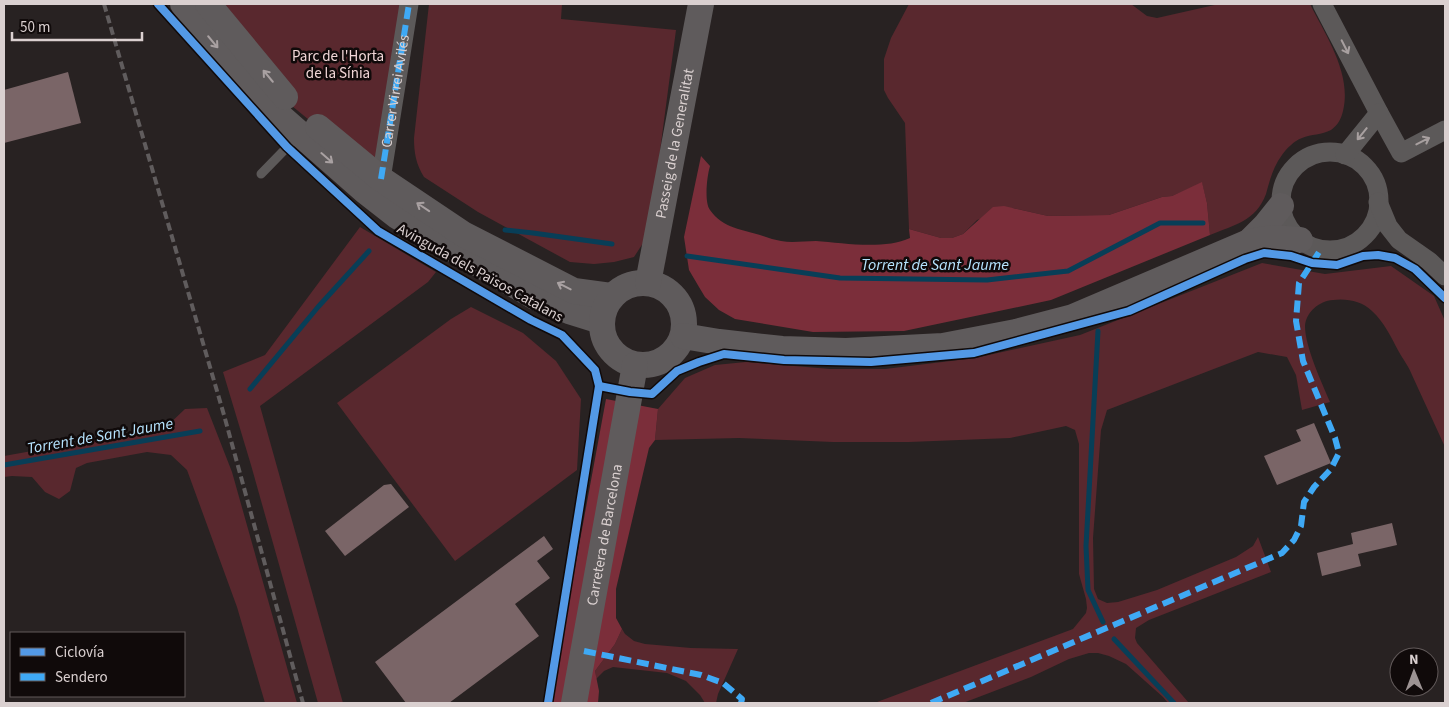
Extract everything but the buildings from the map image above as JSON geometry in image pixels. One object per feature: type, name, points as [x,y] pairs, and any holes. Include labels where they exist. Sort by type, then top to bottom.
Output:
[{"type":"street","name":"Avinguda dels Països Catalans","points":[[183,4],[212,43],[282,118],[397,216],[535,297],[568,311],[601,321]]},
{"type":"street","name":"Avinguda dels Països Catalans","points":[[208,4],[292,106],[381,179],[463,234],[574,291],[612,296]]},
{"type":"street","name":"Carrer Virrei Avilés","points":[[381,179],[409,4]]},
{"type":"street","name":"Passeig de la Generalitat","points":[[648,283],[701,4]]},
{"type":"street","points":[[1322,4],[1401,153],[1445,130]]},
{"type":"street","points":[[1345,155],[1379,113]]},
{"type":"street","points":[[1378,202],[1373,222],[1368,231],[1360,239],[1348,246],[1335,250],[1310,246],[1300,240],[1290,230],[1284,219],[1281,206],[1282,190],[1288,175],[1299,163],[1313,155],[1329,152],[1345,155],[1356,160],[1366,168],[1373,178],[1378,202],[1388,226],[1399,240],[1429,261],[1445,276]]},
{"type":"street","points":[[1249,242],[1281,206]]},
{"type":"street","points":[[683,336],[719,342],[791,349],[846,351],[943,346],[1016,332],[1073,317],[1249,242],[1271,238],[1300,240]]},
{"type":"street","points":[[1360,239],[1399,240]]},
{"type":"street","points":[[635,283],[648,283],[662,287],[674,296],[682,308],[685,322],[683,336],[678,347],[670,356],[653,364],[635,365],[623,361],[606,344],[602,333],[601,321],[604,308],[612,296],[622,288],[635,283]]},
{"type":"street","name":"Carretera de Barcelona","points":[[574,703],[635,365]]},
{"type":"lane","points":[[261,174],[300,134]]},
{"type":"green space","name":"Parc de l'Horta de la Sínia","points":[[208,4],[409,4],[381,179],[292,106]]},
{"type":"green space","points":[[429,4],[562,4],[561,19],[676,30],[649,234],[634,257],[594,264],[570,262],[478,212],[424,177],[416,158],[414,138]]},
{"type":"green space","points":[[909,4],[1131,4],[1147,16],[1157,18],[1219,4],[1310,4],[1330,42],[1341,69],[1345,97],[1343,111],[1339,122],[1331,130],[1302,138],[1286,150],[1274,169],[1262,203],[1250,216],[1236,225],[1210,235],[1207,203],[1202,183],[1172,196],[1162,197],[1109,215],[1048,216],[1013,208],[977,220],[963,234],[952,238],[941,238],[909,229],[905,123],[884,90],[884,59],[891,38]]},
{"type":"green space","points":[[360,227],[436,272],[428,282],[260,406],[343,703],[318,703],[223,372],[265,355]]},
{"type":"green space","points":[[1262,263],[1325,274],[1391,266],[1434,296],[1445,321],[1445,447],[1409,369],[1384,325],[1368,308],[1348,300],[1338,299],[1318,305],[1308,316],[1305,326],[1311,354],[1330,402],[1302,410],[1296,375],[1287,357],[1258,352],[1107,410],[1101,430],[1093,538],[1094,589],[1098,599],[1107,603],[1118,602],[1157,590],[1236,557],[1253,546],[1258,537],[1271,572],[1149,620],[1136,628],[1135,638],[1137,643],[1189,703],[1168,703],[1126,664],[1109,656],[1089,653],[1069,659],[1031,677],[963,703],[877,703],[1073,629],[1086,613],[1086,599],[1079,574],[1079,444],[1075,430],[1066,426],[1010,438],[909,442],[833,442],[739,438],[655,440],[658,409],[685,378],[715,365],[746,362],[830,369],[885,369],[975,358],[1080,335]]},
{"type":"green space","points":[[471,307],[523,333],[556,361],[581,399],[577,470],[455,561],[337,403],[451,319]]},
{"type":"green space","points":[[207,408],[232,472],[297,703],[265,703],[237,607],[187,470],[171,455],[147,452],[87,463],[76,468],[70,491],[59,499],[45,492],[32,477],[4,477],[4,456],[166,427],[185,409]]},
{"type":"green space","points":[[622,629],[634,641],[645,644],[691,648],[738,649],[718,694],[716,703],[705,703],[686,681],[667,673],[613,667],[604,671],[596,679],[595,671],[615,644]]},
{"type":"shaded area","points":[[701,156],[710,166],[707,182],[707,201],[710,210],[715,216],[727,225],[781,241],[816,241],[863,245],[888,244],[910,238],[909,229],[941,238],[952,238],[963,234],[993,207],[1004,206],[1048,216],[1109,215],[1162,197],[1172,196],[1202,182],[1207,203],[1210,235],[1051,300],[904,331],[813,332],[735,319],[719,310],[705,297],[689,270],[684,237]]},
{"type":"shaded area","points":[[606,399],[658,409],[655,440],[649,448],[616,589],[616,618],[622,629],[615,644],[595,671],[599,691],[598,703],[550,703]]},
{"type":"waterway","name":"Torrent de Sant Jaume","points":[[687,256],[840,278],[987,280],[1068,271],[1160,223],[1203,223]]},
{"type":"waterway","name":"Torrent de Sant Jaume","points":[[505,230],[612,244]]},
{"type":"waterway","name":"Torrent de Sant Jaume","points":[[250,389],[318,307],[369,251]]},
{"type":"waterway","points":[[1098,331],[1086,546],[1088,590],[1103,622]]},
{"type":"waterway","name":"Torrent de Sant Jaume","points":[[4,465],[200,431]]},
{"type":"waterway","points":[[1114,639],[1174,703]]},
{"type":"railway","points":[[104,4],[224,415],[303,703]]},
{"type":"marked path","points":[[381,179],[409,4]]},
{"type":"marked path","points":[[931,703],[1282,553],[1294,540],[1301,526],[1304,502],[1314,487],[1331,469],[1339,453],[1335,438],[1303,361],[1296,321],[1299,283],[1321,249]]},
{"type":"marked path","points":[[584,651],[701,675],[723,683],[742,699],[741,703]]},
{"type":"cycle path","points":[[158,4],[287,147],[378,231],[531,320],[562,335],[595,370],[599,386],[548,703]]},
{"type":"cycle path","points":[[599,386],[652,394],[677,371],[724,354],[784,360],[871,362],[974,353],[1129,311],[1245,259],[1264,253],[1291,256],[1312,263],[1337,265],[1363,256],[1378,255],[1395,258],[1415,269],[1445,298]]}]
